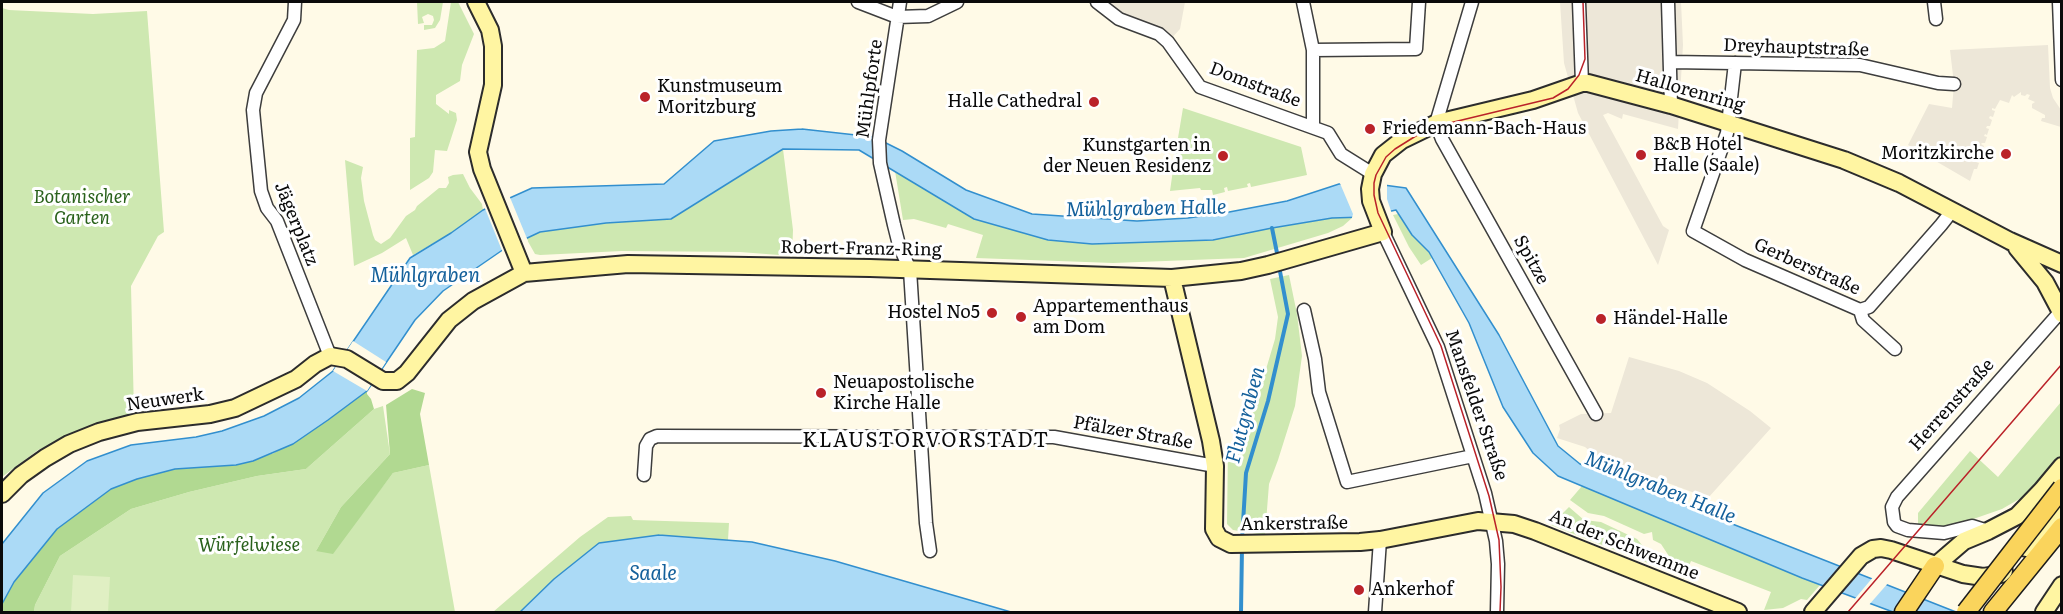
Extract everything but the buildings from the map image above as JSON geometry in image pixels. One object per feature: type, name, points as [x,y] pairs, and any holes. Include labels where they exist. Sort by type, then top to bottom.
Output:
[{"type":"main road","points":[[1966,612],[2061,488]]},
{"type":"main road","points":[[1993,612],[2061,527]]},
{"type":"main road","points":[[1904,612],[1935,566]]},
{"type":"street","name":"Jägerplatz","points":[[295,2],[294,20],[256,93],[253,110],[261,191],[267,208],[277,220],[334,356]]},
{"type":"street","points":[[476,2],[490,30],[493,46],[493,85],[478,152],[482,169],[521,265]]},
{"type":"street","points":[[858,2],[897,17],[928,16],[957,2]]},
{"type":"street","name":"Mühlpforte","points":[[900,2],[879,140],[880,163],[899,245],[910,270],[926,523],[930,551]]},
{"type":"street","name":"Domstraße","points":[[1097,2],[1119,19],[1159,34],[1168,42],[1200,87],[1328,133],[1341,154],[1372,178]]},
{"type":"street","points":[[1303,2],[1313,50],[1313,127]]},
{"type":"street","points":[[1313,50],[1416,49],[1419,2]]},
{"type":"street","points":[[1437,123],[1472,2]]},
{"type":"street","points":[[1380,226],[1371,201],[1372,178],[1383,155],[1394,145],[1437,123],[1533,100],[1582,83],[1579,2]]},
{"type":"street","points":[[1668,2],[1671,105]]},
{"type":"street","points":[[1934,2],[1936,19]]},
{"type":"street","points":[[2060,2],[2061,80]]},
{"type":"street","name":"Dreyhauptstraße","points":[[1671,62],[1860,65],[1938,83],[1954,84]]},
{"type":"street","points":[[1728,122],[1735,63]]},
{"type":"street","name":"Hallorenring","points":[[1582,83],[1671,105],[1844,160],[1899,183],[2010,241],[2061,264]]},
{"type":"street","name":"Gerberstraße","points":[[1728,122],[1725,138],[1693,231],[1745,260],[1860,310],[1863,320],[1895,349]]},
{"type":"street","name":"Spitze","points":[[1437,123],[1442,139],[1596,414]]},
{"type":"street","points":[[1860,310],[1869,307],[1952,210]]},
{"type":"street","name":"Robert-Franz-Ring","points":[[334,356],[347,359],[377,378],[390,382],[402,378],[449,320],[521,265],[628,264],[1172,278],[1241,271],[1268,265],[1380,226]]},
{"type":"street","name":"Mansfelder Straße","points":[[1380,226],[1438,347],[1493,521],[1498,564],[1497,612]]},
{"type":"street","name":"Hallorenring","points":[[2010,241],[2035,267],[2061,312]]},
{"type":"street","name":"Ankerstraße","points":[[1172,278],[1211,441],[1215,466],[1214,529],[1219,538],[1231,544],[1309,544],[1380,540],[1478,521],[1493,521]]},
{"type":"street","points":[[1304,310],[1315,359],[1318,392],[1347,482],[1473,456]]},
{"type":"street","name":"Herrenstraße","points":[[1988,531],[1972,526],[1934,534],[1904,530],[1897,526],[1892,507],[1897,496],[2061,312]]},
{"type":"street","name":"Neuwerk","points":[[2,494],[21,475],[69,444],[99,432],[136,422],[210,414],[235,408],[296,378],[315,364],[334,356]]},
{"type":"street","name":"Pfälzer Straße","points":[[644,475],[646,446],[650,439],[657,436],[1054,437],[1215,466]]},
{"type":"street","points":[[1935,566],[1964,541],[2017,516],[2061,466]]},
{"type":"street","points":[[1815,610],[1860,556],[1881,548],[1963,574],[1983,577],[2001,574],[2016,560],[2061,506]]},
{"type":"street","name":"An der Schwemme","points":[[1493,521],[1514,524],[1535,531],[1738,612]]},
{"type":"street","points":[[1375,612],[1380,540]]},
{"type":"street","points":[[2044,612],[2061,585]]},
{"type":"green space","points":[[417,2],[443,2],[440,20],[435,28],[424,30],[424,25],[432,25],[434,20],[433,16],[428,14],[422,17],[424,23],[418,24]]},
{"type":"green space","points":[[451,2],[458,2],[474,34],[462,65],[460,81],[436,95],[436,104],[449,114],[449,110],[456,113],[457,120],[447,151],[435,150],[433,172],[429,178],[410,190],[410,138],[415,137],[417,50],[434,48],[445,41]]},
{"type":"green space","name":"Botanischer Garten","points":[[2,8],[93,14],[147,11],[164,232],[158,236],[131,286],[134,413],[38,450],[2,477]]},
{"type":"green space","points":[[1183,108],[1301,147],[1307,175],[1251,187],[1250,183],[1247,184],[1248,187],[1228,191],[1227,187],[1224,188],[1225,192],[1213,195],[1212,190],[1201,190],[1200,188],[1170,191],[1176,149],[1183,149],[1185,139],[1178,138]]},
{"type":"green space","points":[[783,149],[793,230],[792,256],[740,252],[622,251],[540,255],[535,254],[526,238],[540,232],[606,223],[671,219]]},
{"type":"green space","points":[[345,160],[363,167],[361,178],[364,201],[373,235],[375,240],[381,244],[390,238],[406,216],[417,206],[439,188],[446,188],[449,183],[448,177],[453,175],[463,174],[482,204],[483,210],[451,233],[413,255],[406,238],[382,253],[354,266]]},
{"type":"green space","points":[[895,171],[974,219],[1048,240],[1094,244],[1213,240],[1332,218],[1352,218],[1343,226],[1328,233],[1244,258],[1113,263],[976,258],[983,235],[948,224],[946,228],[914,219],[903,220]]},
{"type":"green space","points":[[1398,214],[1432,258],[1421,265],[1393,215]]},
{"type":"green space","points":[[1289,275],[1302,356],[1295,406],[1269,484],[1265,535],[1233,530],[1227,524],[1228,446],[1245,440],[1275,339],[1278,317],[1270,279]]},
{"type":"green space","points":[[412,389],[425,393],[420,414],[429,465],[393,473],[333,554],[316,551],[341,507],[390,454],[386,405]]},
{"type":"green space","points":[[367,391],[374,409],[306,469],[257,476],[131,509],[60,556],[35,605],[34,612],[2,612],[2,604],[14,582],[57,529],[111,489],[175,469],[236,465],[274,453],[328,420]]},
{"type":"green space","points":[[2061,402],[2061,456],[2021,498],[2002,509],[1959,524],[1938,528],[1918,527],[1918,513],[1970,451],[1998,477]]},
{"type":"green space","name":"Würfelwiese","points":[[383,406],[390,454],[341,507],[316,551],[357,520],[393,473],[429,465],[455,612],[34,612],[35,605],[60,556],[131,509],[257,476],[306,469],[374,409]]},
{"type":"green space","points":[[1582,486],[1820,585],[1807,600],[1801,599],[1783,608],[1764,610],[1771,592],[1691,561],[1684,579],[1661,544],[1653,540],[1652,532],[1644,534],[1604,516],[1588,513],[1570,500]]},
{"type":"green space","points":[[1569,507],[1584,520],[1601,522],[1637,539],[1661,568],[1551,525]]},
{"type":"green space","points":[[631,516],[633,520],[729,523],[728,540],[659,535],[554,579],[520,612],[493,612],[580,537],[608,517]]},
{"type":"green space","points":[[73,575],[110,577],[108,612],[71,612]]},
{"type":"shaded area","points":[[1097,2],[1185,2],[1180,29],[1168,42]]},
{"type":"shaded area","points":[[1560,2],[1681,2],[1683,45],[1678,129],[1623,114],[1622,119],[1608,113],[1603,115],[1663,226],[1669,230],[1658,265],[1578,113],[1564,63]]},
{"type":"shaded area","points":[[2048,45],[2050,88],[2061,110],[2061,127],[2041,121],[2045,115],[2032,108],[2035,102],[2028,99],[2030,95],[2021,95],[2021,92],[2014,97],[2012,95],[2009,103],[2000,100],[1995,109],[1992,108],[1995,111],[1993,117],[1989,118],[1992,120],[1990,126],[1986,128],[1989,129],[1987,135],[1984,136],[1987,137],[1985,143],[1981,144],[1984,146],[1982,152],[1979,151],[1980,161],[1976,162],[1979,163],[1970,181],[1908,145],[1929,104],[1952,108],[1954,84],[1950,50]]},
{"type":"shaded area","points":[[1629,357],[1679,371],[1707,383],[1750,411],[1771,428],[1708,498],[1606,460],[1603,462],[1585,447],[1557,438],[1559,425],[1581,414],[1611,413]]},
{"type":"water","name":"Mühlgraben","points":[[802,129],[874,137],[902,151],[966,190],[1032,214],[1137,221],[1188,218],[1287,201],[1339,184],[1376,184],[1406,188],[1499,335],[1558,446],[1580,464],[1956,612],[1893,612],[1802,578],[1558,476],[1533,453],[1503,407],[1469,323],[1429,252],[1412,235],[1396,210],[1365,217],[1332,218],[1213,240],[1092,244],[1048,240],[974,219],[859,150],[783,149],[671,219],[606,223],[540,232],[504,249],[443,291],[415,320],[367,391],[328,420],[293,444],[253,461],[236,465],[175,469],[111,489],[57,529],[14,582],[2,604],[2,544],[43,493],[87,461],[131,445],[196,437],[222,431],[264,416],[299,398],[333,371],[410,258],[483,210],[532,188],[664,184],[714,141],[771,131]]},
{"type":"water","name":"Saale","points":[[659,535],[752,542],[835,561],[1011,612],[520,612],[554,579],[599,543]]},
{"type":"pier","points":[[1339,181],[1376,181],[1387,184],[1387,199],[1392,214],[1351,221],[1353,214]]},
{"type":"pier","points":[[509,195],[528,241],[503,253],[484,206]]},
{"type":"pier","points":[[353,341],[386,362],[367,391],[333,371]]},
{"type":"pier","points":[[1874,576],[1889,582],[1868,606],[1853,601]]},
{"type":"waterway","name":"Flutgraben","points":[[1272,228],[1278,258]]},
{"type":"waterway","name":"Flutgraben","points":[[1242,540],[1246,473],[1268,401],[1288,314],[1279,266]]},
{"type":"waterway","name":"Flutgraben","points":[[1241,612],[1242,547]]},
{"type":"tram line","points":[[1500,612],[1499,540],[1489,496],[1441,346],[1378,213],[1374,183],[1386,157],[1419,134],[1437,126],[1553,98],[1568,89],[1579,75],[1585,59],[1583,2]]},
{"type":"tram line","points":[[1848,612],[2062,364]]},
{"type":"place","name":"Kunstmuseum Moritzburg","points":[[645,97]]},
{"type":"place","name":"Halle Cathedral","points":[[1094,102]]},
{"type":"place","name":"Friedemann-Bach-Haus","points":[[1370,129]]},
{"type":"place","name":"Moritzkirche","points":[[2006,154]]},
{"type":"place","name":"B&B Hotel Halle (Saale)","points":[[1641,155]]},
{"type":"place","name":"Kunstgarten in der Neuen Residenz","points":[[1223,156]]},
{"type":"place","name":"Hostel No5","points":[[992,313]]},
{"type":"place","name":"Appartementhaus am Dom","points":[[1021,317]]},
{"type":"place","name":"Händel-Halle","points":[[1601,319]]},
{"type":"place","name":"Neuapostolische Kirche Halle","points":[[821,393]]},
{"type":"place","name":"Ankerhof","points":[[1359,590]]},
{"type":"district","name":"KLAUSTORVORSTADT","points":[[926,441]]},
{"type":"water label","name":"Mühlgraben Halle","points":[[1146,209]]},
{"type":"water label","name":"Mühlgraben Halle","points":[[1660,488]]}]
